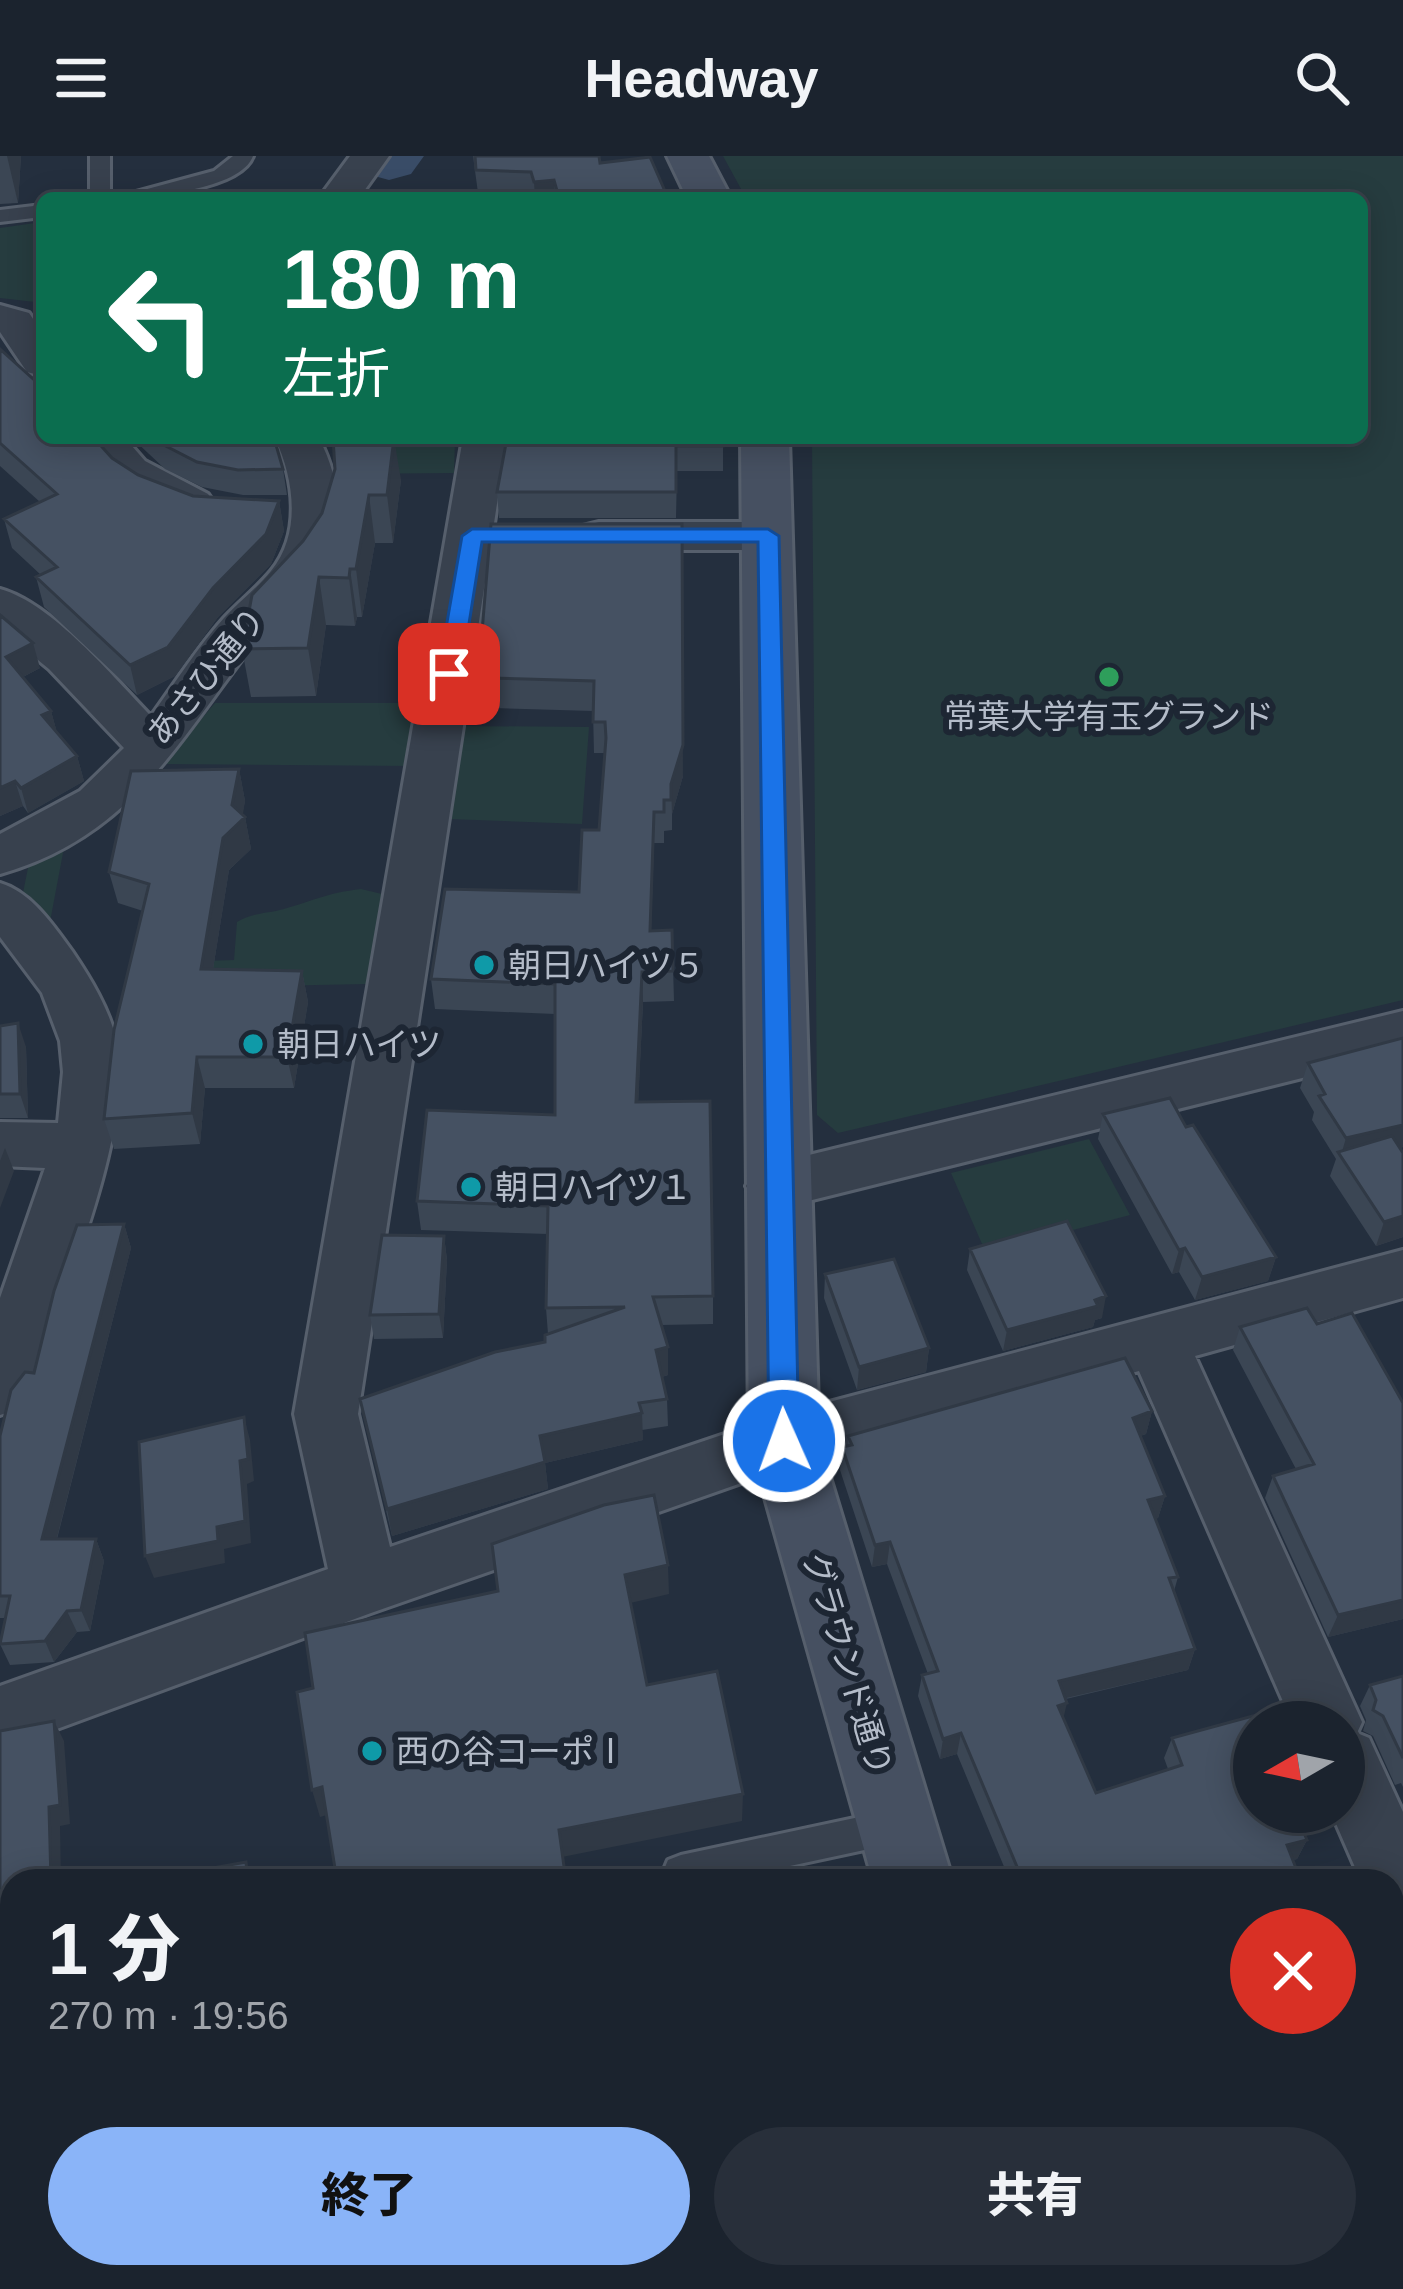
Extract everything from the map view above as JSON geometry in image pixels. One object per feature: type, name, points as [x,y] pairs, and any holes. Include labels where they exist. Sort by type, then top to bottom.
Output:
[{"type":"street","points":[[343,192],[370,156]]},
{"type":"street","points":[[688,156],[707,192]]},
{"type":"street","points":[[0,318],[14,322],[36,354]]},
{"type":"street","points":[[107,444],[129,471],[174,496],[269,512]]},
{"type":"street","name":"あさひ通り","points":[[0,856],[98,803],[134,770],[242,628],[295,570],[269,512],[313,469],[300,444]]},
{"type":"street","points":[[364,1585],[326,1414],[518,536],[487,444]]},
{"type":"street","name":"グラウンド通り","points":[[765,444],[784,1441],[905,1854]]},
{"type":"street","points":[[518,536],[768,536]]},
{"type":"street","points":[[0,605],[66,658],[150,746]]},
{"type":"street","points":[[0,902],[54,962],[82,1014],[94,1075],[82,1146],[0,1389]]},
{"type":"street","points":[[776,1186],[1398,1043]]},
{"type":"street","points":[[0,1144],[82,1146]]},
{"type":"street","points":[[0,1718],[364,1585],[784,1441],[1158,1344],[1403,1274]]},
{"type":"street","points":[[1158,1344],[1318,1701]]},
{"type":"street","points":[[1365,1808],[1392,1869]]},
{"type":"lane","points":[[100,156],[100,192]]},
{"type":"lane","points":[[149,192],[220,175],[242,162],[243,156]]},
{"type":"lane","points":[[0,216],[36,212]]},
{"type":"lane","points":[[718,1869],[905,1854]]},
{"type":"green space","name":"常葉大学有玉グランド","points":[[723,156],[1403,156],[1403,1000],[838,1133],[817,1115],[812,444],[1368,444],[1368,192],[743,192]]},
{"type":"green space","points":[[36,223],[36,305],[0,298],[0,228]]},
{"type":"green space","points":[[379,444],[455,444],[454,473],[340,474]]},
{"type":"green space","points":[[215,703],[422,703],[411,766],[163,764]]},
{"type":"green space","points":[[462,726],[589,727],[582,824],[448,819]]},
{"type":"green space","points":[[66,837],[49,927],[22,898],[30,858]]},
{"type":"green space","points":[[361,889],[382,894],[367,984],[162,988],[146,963],[234,960],[237,922]]},
{"type":"green space","points":[[1089,1139],[1130,1215],[986,1253],[951,1173]]},
{"type":"building","points":[[475,156],[599,156],[600,163],[650,157],[665,192],[557,192],[554,180],[534,182],[531,172],[476,170]]},
{"type":"building","points":[[0,349],[36,382],[36,444],[99,444],[138,475],[193,496],[279,501],[266,534],[213,588],[168,647],[130,665],[36,577],[57,567],[4,519],[57,494],[0,443]]},
{"type":"building","points":[[162,444],[276,444],[283,469],[238,470],[197,462]]},
{"type":"building","points":[[333,444],[393,444],[387,495],[369,495],[356,569],[350,569],[349,578],[319,577],[308,648],[242,649],[252,595],[303,541],[322,513],[335,469]]},
{"type":"building","points":[[506,444],[723,444],[676,446],[676,492],[497,492]]},
{"type":"building","points":[[491,524],[682,524],[683,745],[671,800],[664,800],[664,812],[654,812],[650,931],[672,930],[673,971],[642,972],[636,1102],[710,1101],[713,1296],[653,1297],[668,1347],[656,1350],[667,1399],[639,1403],[642,1413],[540,1436],[545,1462],[387,1509],[360,1399],[495,1352],[545,1342],[545,1335],[625,1307],[546,1308],[548,1206],[417,1201],[427,1110],[555,1115],[555,984],[431,979],[445,889],[579,892],[582,830],[599,830],[606,738],[605,722],[593,722],[594,681],[490,678],[490,668],[479,668]]},
{"type":"building","points":[[0,615],[33,643],[6,657],[51,711],[42,715],[77,756],[21,788],[15,781],[0,788]]},
{"type":"building","points":[[239,769],[232,805],[245,817],[223,838],[201,969],[302,971],[287,1057],[197,1057],[192,1113],[104,1119],[114,1030],[149,884],[109,872],[131,771]]},
{"type":"building","points":[[18,1023],[20,1094],[0,1094],[0,1026]]},
{"type":"building","points":[[1403,1038],[1403,1125],[1346,1138],[1319,1096],[1325,1094],[1308,1063]]},
{"type":"building","points":[[1170,1098],[1186,1127],[1193,1125],[1276,1257],[1202,1277],[1185,1248],[1179,1250],[1103,1114]]},
{"type":"building","points":[[1392,1136],[1403,1153],[1403,1216],[1384,1222],[1338,1152]]},
{"type":"building","points":[[1067,1221],[1106,1296],[1095,1300],[1098,1306],[1007,1330],[970,1249]]},
{"type":"building","points":[[124,1224],[42,1539],[96,1539],[81,1610],[67,1611],[45,1641],[0,1644],[10,1596],[0,1596],[0,1436],[11,1390],[25,1372],[34,1373],[54,1291],[77,1225]]},
{"type":"building","points":[[382,1235],[444,1236],[439,1314],[370,1315]]},
{"type":"building","points":[[894,1259],[929,1348],[859,1367],[825,1274]]},
{"type":"building","points":[[1307,1308],[1317,1324],[1352,1313],[1403,1403],[1403,1600],[1338,1615],[1273,1476],[1314,1464],[1240,1327]]},
{"type":"building","points":[[1125,1358],[1152,1411],[1133,1418],[1165,1496],[1148,1500],[1178,1577],[1169,1578],[1195,1649],[1059,1681],[1067,1703],[1058,1706],[1096,1793],[1182,1765],[1172,1738],[1233,1721],[1233,1833],[1304,1833],[1307,1840],[1287,1845],[1296,1869],[1018,1869],[961,1733],[943,1739],[922,1675],[938,1671],[890,1542],[875,1545],[842,1447],[852,1445],[848,1436]]},
{"type":"building","points":[[244,1417],[248,1459],[240,1461],[245,1521],[217,1527],[218,1541],[145,1556],[139,1442]]},
{"type":"building","points":[[654,1495],[668,1565],[625,1575],[647,1685],[717,1671],[743,1794],[559,1830],[564,1869],[335,1869],[322,1787],[312,1790],[297,1692],[313,1688],[305,1633],[498,1591],[492,1544],[604,1505]]},
{"type":"building","points":[[1403,1676],[1403,1758],[1383,1716],[1373,1710],[1376,1700],[1370,1685]]},
{"type":"building","points":[[54,1721],[60,1805],[49,1807],[51,1869],[0,1869],[0,1731]]},
{"type":"building","points":[[246,1862],[247,1869],[207,1869]]},
{"type":"waterway","points":[[389,161],[393,156]]},
{"type":"place","name":"常葉大学有玉グランド","points":[[1109,677]]},
{"type":"place","name":"朝日ハイツ５","points":[[484,965]]},
{"type":"place","name":"朝日ハイツ","points":[[253,1044]]},
{"type":"place","name":"朝日ハイツ１","points":[[471,1187]]},
{"type":"place","name":"西の谷コーポⅠ","points":[[372,1751]]},
{"type":"route","points":[[449,674],[472,536],[768,536],[784,1441]]}]
